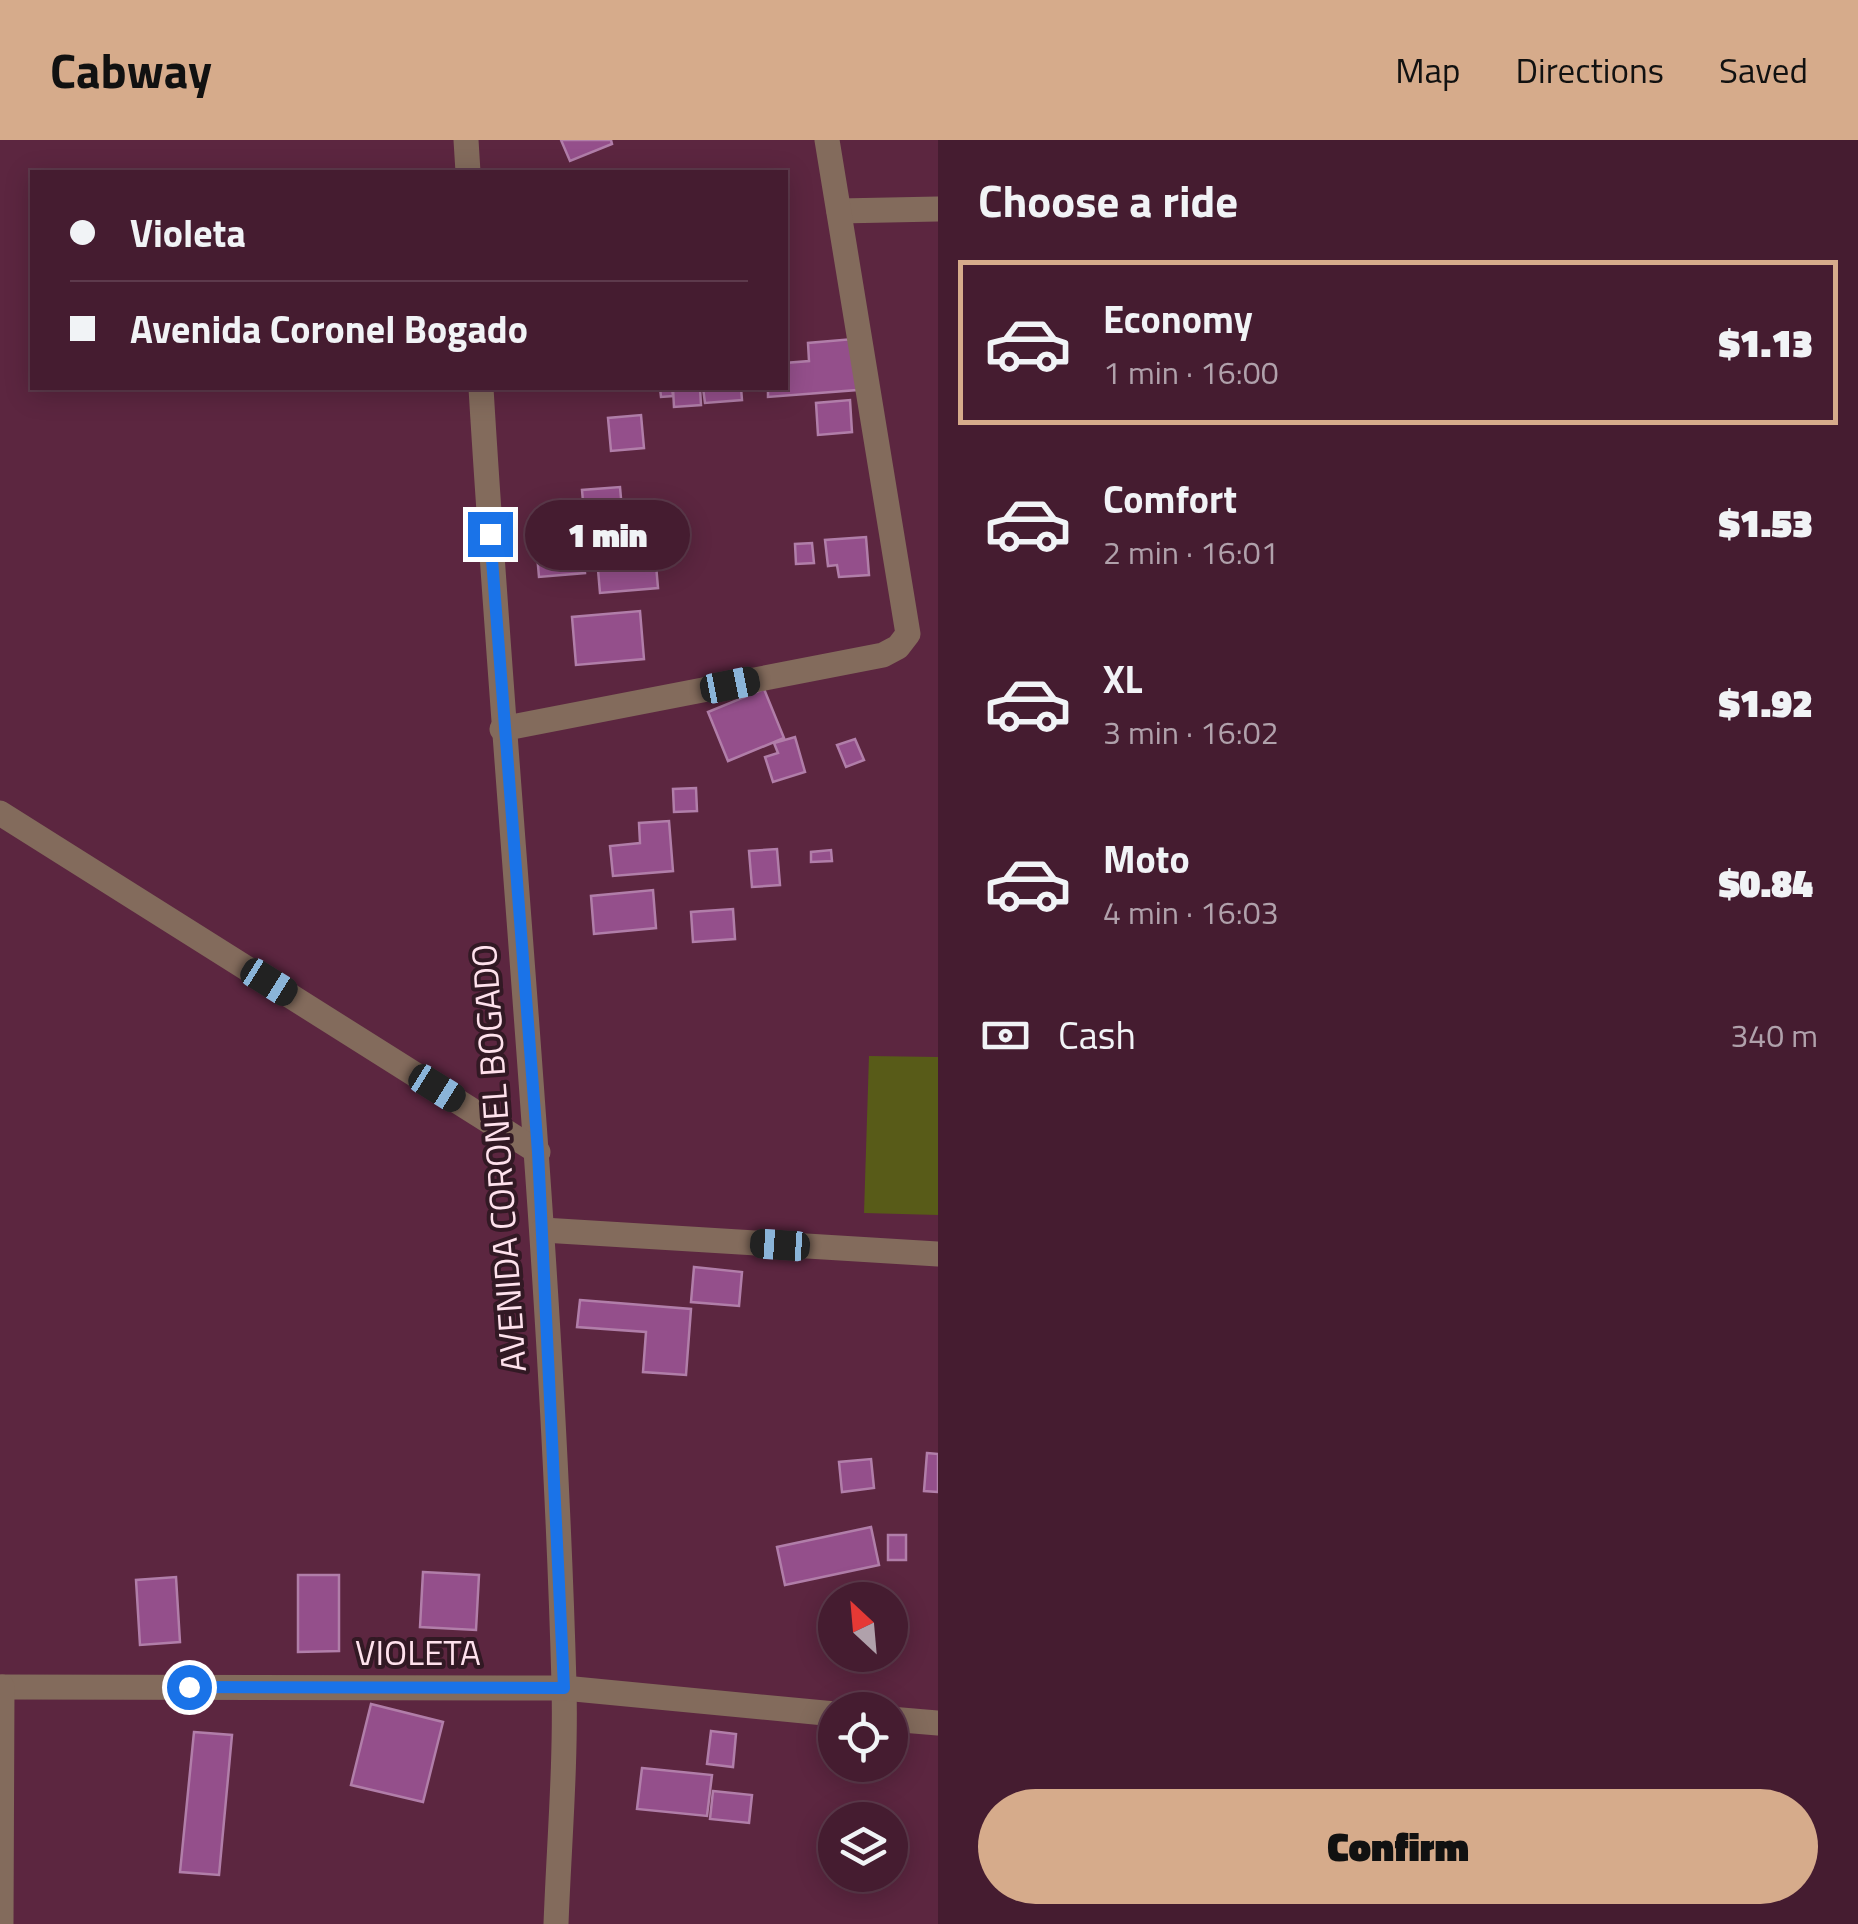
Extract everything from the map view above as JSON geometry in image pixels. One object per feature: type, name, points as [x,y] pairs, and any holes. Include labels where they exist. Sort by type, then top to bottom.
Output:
[{"type":"street","points":[[466,140],[468,170]]},
{"type":"street","points":[[502,729],[883,655],[898,647],[908,634],[827,140]]},
{"type":"street","points":[[839,212],[938,209]]},
{"type":"street","name":"AVENIDA CORONEL BOGADO","points":[[481,390],[502,729],[543,1230],[564,1688],[556,1924]]},
{"type":"street","points":[[0,813],[538,1152]]},
{"type":"street","points":[[543,1230],[938,1254]]},
{"type":"street","points":[[1,1687],[2,1924]]},
{"type":"street","name":"VIOLETA","points":[[1,1687],[564,1688],[818,1712]]},
{"type":"street","points":[[908,1720],[938,1723]]},
{"type":"shaded area","points":[[869,1056],[938,1057],[938,1215],[864,1213]]},
{"type":"building","points":[[561,140],[611,140],[612,144],[570,161]]},
{"type":"building","points":[[853,339],[857,390],[768,397],[768,390],[788,390],[788,363],[809,361],[808,343]]},
{"type":"building","points":[[660,390],[672,390],[673,396],[661,397]]},
{"type":"building","points":[[673,390],[700,390],[701,405],[674,407]]},
{"type":"building","points":[[703,390],[741,390],[742,400],[705,403]]},
{"type":"building","points":[[850,400],[852,432],[818,435],[816,403]]},
{"type":"building","points":[[641,415],[644,448],[611,451],[608,418]]},
{"type":"building","points":[[620,487],[623,521],[585,525],[582,490]]},
{"type":"building","points":[[866,537],[869,575],[839,577],[837,565],[828,566],[825,540]]},
{"type":"building","points":[[582,538],[585,573],[539,577],[536,542]]},
{"type":"building","points":[[812,543],[814,563],[796,564],[795,544]]},
{"type":"building","points":[[655,553],[658,588],[600,593],[597,558]]},
{"type":"building","points":[[640,611],[644,659],[576,665],[572,617]]},
{"type":"building","points":[[764,689],[784,738],[728,761],[708,712]]},
{"type":"building","points":[[795,737],[805,772],[773,782],[765,757],[778,753],[774,743]]},
{"type":"building","points":[[855,739],[864,760],[846,767],[837,745]]},
{"type":"building","points":[[696,788],[697,811],[674,812],[673,789]]},
{"type":"building","points":[[669,821],[673,871],[613,876],[610,846],[640,843],[639,823]]},
{"type":"building","points":[[777,849],[780,885],[752,887],[749,851]]},
{"type":"building","points":[[831,850],[832,861],[811,862],[811,852]]},
{"type":"building","points":[[653,890],[656,928],[594,934],[591,896]]},
{"type":"building","points":[[733,909],[735,939],[693,942],[691,912]]},
{"type":"building","points":[[694,1267],[742,1272],[739,1306],[691,1302]]},
{"type":"building","points":[[580,1300],[691,1309],[686,1375],[643,1372],[646,1332],[577,1327]]},
{"type":"building","points":[[927,1453],[938,1454],[938,1492],[924,1491]]},
{"type":"building","points":[[871,1459],[874,1488],[842,1492],[839,1462]]},
{"type":"building","points":[[871,1527],[879,1565],[785,1585],[777,1547]]},
{"type":"building","points":[[888,1535],[906,1535],[906,1560],[888,1560]]},
{"type":"building","points":[[423,1572],[479,1575],[476,1630],[420,1627]]},
{"type":"building","points":[[298,1575],[339,1575],[339,1651],[298,1652]]},
{"type":"building","points":[[176,1577],[180,1642],[140,1645],[136,1580]]},
{"type":"building","points":[[371,1704],[443,1722],[423,1802],[351,1785]]},
{"type":"building","points":[[711,1731],[736,1734],[733,1767],[707,1764]]},
{"type":"building","points":[[194,1732],[232,1735],[219,1875],[180,1872]]},
{"type":"building","points":[[642,1768],[712,1775],[707,1816],[637,1809]]},
{"type":"building","points":[[713,1791],[752,1795],[749,1823],[710,1819]]},
{"type":"route","points":[[189,1687],[564,1688],[538,1152],[502,729],[490,534]]}]
